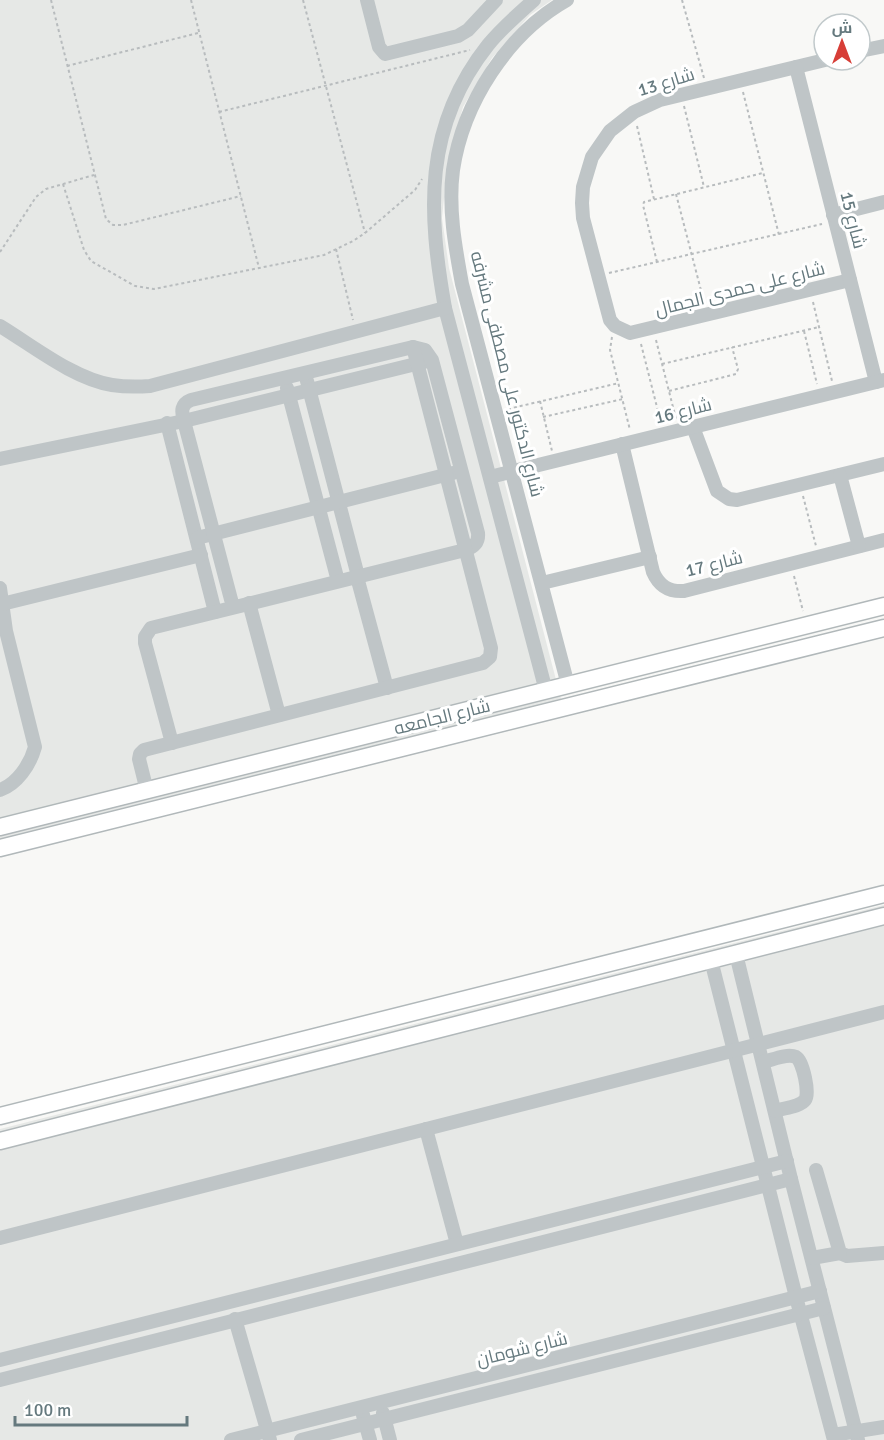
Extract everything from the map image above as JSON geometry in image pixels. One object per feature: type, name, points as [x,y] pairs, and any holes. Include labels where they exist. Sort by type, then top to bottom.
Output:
[{"type":"main road","name":"شارع الجامعه","points":[[0,827],[884,606]]},
{"type":"main road","name":"شارع الجامعه","points":[[0,848],[884,628]]},
{"type":"main road","points":[[279,757],[284,776]]},
{"type":"main road","points":[[0,1116],[884,894]]},
{"type":"main road","points":[[0,1141],[711,960],[883,921]]},
{"type":"main road","points":[[731,932],[736,954]]},
{"type":"main road","points":[[705,938],[711,960]]},
{"type":"street","points":[[367,0],[379,47],[386,54],[458,36],[468,30],[496,0]]},
{"type":"street","points":[[534,0],[488,46],[472,68],[457,97],[444,130],[436,160],[433,223],[445,308],[546,691]]},
{"type":"street","name":"شارع الدكتور على مصطفى مشرفه","points":[[567,0],[533,24],[510,48],[490,75],[474,103],[462,134],[453,169],[452,225],[458,263],[568,685]]},
{"type":"street","points":[[486,10],[505,27]]},
{"type":"street","name":"شارع 13","points":[[615,326],[607,312],[597,276],[583,218],[582,203],[586,172],[592,157],[605,138],[621,121],[634,112],[660,100],[812,63]]},
{"type":"street","name":"شارع 15","points":[[796,67],[850,280],[881,383]]},
{"type":"street","points":[[834,218],[884,202]]},
{"type":"street","name":"شارع على حمدى الجمال","points":[[638,332],[850,280]]},
{"type":"street","points":[[0,326],[92,380],[130,387],[150,386],[445,308]]},
{"type":"street","points":[[615,326],[630,333],[638,332]]},
{"type":"street","points":[[147,791],[139,759],[144,750],[483,663],[490,657],[491,648],[413,347]]},
{"type":"street","points":[[172,743],[146,637],[151,628],[474,546],[478,538],[432,360],[425,350],[413,347],[191,400],[183,406],[184,421],[233,607]]},
{"type":"street","points":[[0,459],[184,421],[432,360]]},
{"type":"street","points":[[305,372],[387,688]]},
{"type":"street","points":[[284,377],[338,581]]},
{"type":"street","name":"شارع 16","points":[[490,477],[835,392],[881,383]]},
{"type":"street","points":[[167,423],[215,612]]},
{"type":"street","points":[[693,427],[717,491],[723,496],[737,500],[884,464]]},
{"type":"street","name":"شارع 17","points":[[628,443],[650,557],[656,579],[668,590],[676,591],[884,540]]},
{"type":"street","points":[[197,538],[461,471]]},
{"type":"street","points":[[840,475],[859,546]]},
{"type":"street","points":[[2,604],[201,555]]},
{"type":"street","points":[[543,583],[650,557]]},
{"type":"street","points":[[0,588],[6,631],[35,747],[33,755],[15,782],[0,790]]},
{"type":"street","points":[[249,603],[279,716]]},
{"type":"street","points":[[736,954],[857,1435]]},
{"type":"street","points":[[711,960],[834,1438],[857,1435],[884,1427]]},
{"type":"street","points":[[0,1238],[884,1012]]},
{"type":"street","points":[[763,1062],[789,1056],[796,1057],[801,1062],[808,1093],[807,1099],[802,1103],[775,1111]]},
{"type":"street","points":[[426,1129],[457,1244]]},
{"type":"street","points":[[787,1161],[87,1337],[0,1362],[2,1379],[791,1179]]},
{"type":"street","points":[[816,1170],[840,1253]]},
{"type":"street","points":[[568,1216],[572,1234]]},
{"type":"street","points":[[505,1232],[509,1250]]},
{"type":"street","points":[[812,1258],[840,1253],[847,1256],[884,1253]]},
{"type":"street","name":"شارع شومان","points":[[231,1440],[269,1435],[380,1403],[820,1291]]},
{"type":"street","name":"شارع شومان","points":[[301,1440],[824,1308]]},
{"type":"street","points":[[716,1318],[721,1334]]},
{"type":"street","points":[[236,1319],[269,1435]]},
{"type":"street","points":[[144,1323],[149,1341]]},
{"type":"street","points":[[87,1337],[93,1356]]},
{"type":"street","points":[[636,1339],[640,1355]]},
{"type":"street","points":[[545,1361],[550,1377]]},
{"type":"street","points":[[454,1384],[460,1400]]},
{"type":"street","points":[[380,1403],[390,1440]]},
{"type":"street","points":[[361,1408],[370,1440]]},
{"type":"path","points":[[51,0],[104,215],[109,222],[118,225],[241,195]]},
{"type":"path","points":[[191,0],[259,268]]},
{"type":"path","points":[[303,0],[365,233]]},
{"type":"path","points":[[682,0],[707,89]]},
{"type":"path","points":[[67,66],[199,33]]},
{"type":"path","points":[[219,112],[488,46]]},
{"type":"path","points":[[740,81],[779,235]]},
{"type":"path","points":[[681,95],[704,187]]},
{"type":"path","points":[[634,112],[654,199]]},
{"type":"path","points":[[63,184],[84,250],[91,261],[135,286],[154,289],[324,255],[365,233],[415,190],[436,160]]},
{"type":"path","points":[[657,262],[644,202],[763,173]]},
{"type":"path","points":[[0,252],[36,197],[46,189],[94,175]]},
{"type":"path","points":[[676,194],[707,315]]},
{"type":"path","points":[[597,276],[779,235],[834,218]]},
{"type":"path","points":[[336,249],[356,331]]},
{"type":"path","points":[[810,290],[835,392]]},
{"type":"path","points":[[615,326],[610,350],[623,399],[628,443]]},
{"type":"path","points":[[662,364],[819,327]]},
{"type":"path","points":[[653,328],[679,431]]},
{"type":"path","points":[[804,331],[820,396]]},
{"type":"path","points":[[638,332],[663,434]]},
{"type":"path","points":[[669,390],[736,374],[738,369],[732,348]]},
{"type":"path","points":[[496,411],[619,383]]},
{"type":"path","points":[[543,417],[623,399]]},
{"type":"path","points":[[540,401],[554,461]]},
{"type":"path","points":[[800,485],[819,556]]},
{"type":"path","points":[[791,564],[806,626]]},
{"type":"shaded area","points":[[0,0],[552,0],[530,15],[492,58],[463,107],[448,160],[442,218],[449,268],[561,699],[0,842]]},
{"type":"shaded area","points":[[884,905],[884,1440],[0,1440],[0,1129]]}]
